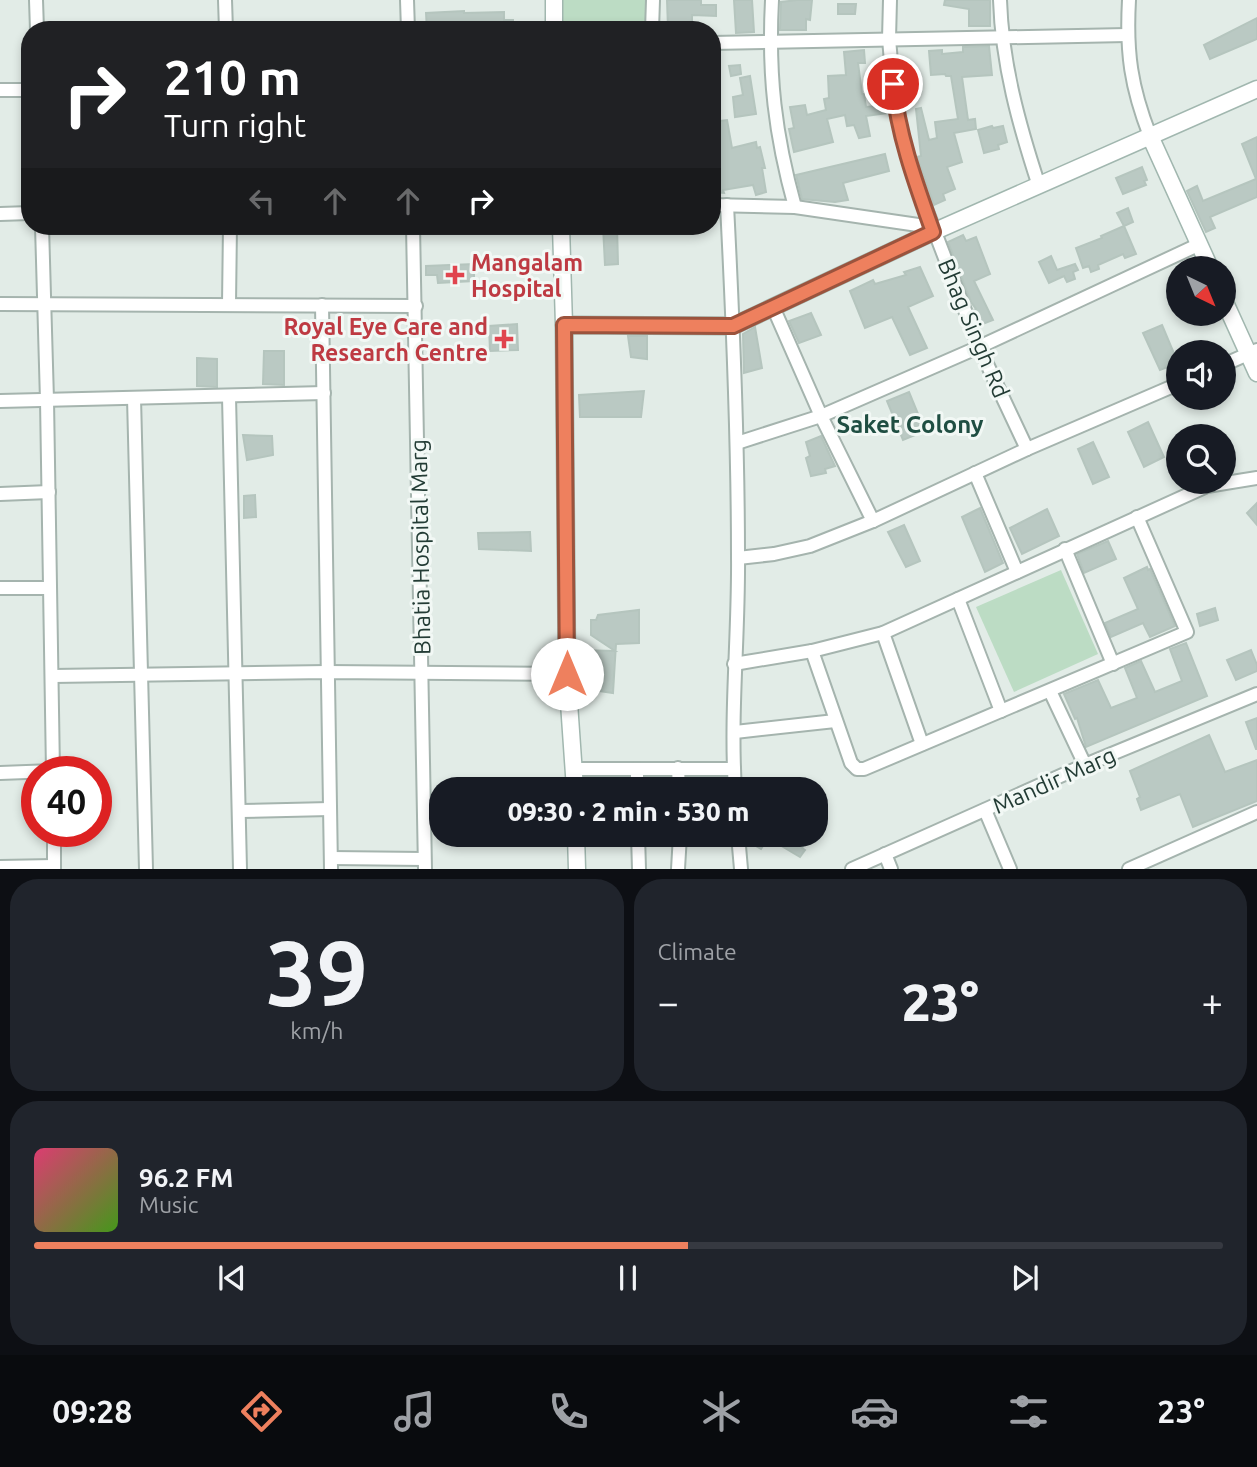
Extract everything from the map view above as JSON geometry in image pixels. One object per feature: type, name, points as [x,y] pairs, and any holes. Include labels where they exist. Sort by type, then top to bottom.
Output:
[{"type":"street","points":[[36,0],[37,21]]},
{"type":"street","points":[[225,0],[226,21]]},
{"type":"street","points":[[407,0],[408,21]]},
{"type":"street","points":[[554,0],[554,21]]},
{"type":"street","points":[[652,21],[653,0]]},
{"type":"street","points":[[772,0],[769,42],[772,104],[782,159],[796,207]]},
{"type":"street","name":"Bhag Singh Rd","points":[[890,0],[889,39],[895,107],[912,172],[979,347],[1027,449]]},
{"type":"street","points":[[1000,0],[1001,38],[1020,130],[1039,186]]},
{"type":"street","points":[[1129,0],[1127,36],[1136,99],[1205,256]]},
{"type":"street","points":[[721,43],[1127,36]]},
{"type":"street","points":[[564,325],[733,326],[933,232],[1257,89]]},
{"type":"street","points":[[0,90],[21,90]]},
{"type":"street","points":[[721,205],[796,207],[918,225],[933,232]]},
{"type":"street","points":[[727,205],[737,443],[734,777]]},
{"type":"street","points":[[0,215],[21,214]]},
{"type":"street","points":[[42,235],[53,756]]},
{"type":"street","points":[[229,304],[230,235]]},
{"type":"street","name":"Bhatia Hospital Marg","points":[[413,235],[425,864]]},
{"type":"street","points":[[561,235],[567,674],[574,777]]},
{"type":"street","points":[[737,443],[821,416],[979,347],[1200,244]]},
{"type":"street","points":[[0,304],[44,302],[415,306]]},
{"type":"street","points":[[322,305],[331,863],[425,864]]},
{"type":"street","points":[[773,307],[821,416],[873,521]]},
{"type":"street","points":[[1236,321],[1253,352],[1257,373]]},
{"type":"street","points":[[1236,359],[1253,352]]},
{"type":"street","points":[[738,558],[810,546],[873,521],[975,472],[1166,389]]},
{"type":"street","points":[[0,401],[324,393]]},
{"type":"street","points":[[229,397],[240,869]]},
{"type":"street","points":[[134,398],[146,869]]},
{"type":"street","points":[[975,472],[1017,572]]},
{"type":"street","points":[[734,664],[811,651],[883,633],[1207,486],[1257,478]]},
{"type":"street","points":[[0,494],[49,492]]},
{"type":"street","points":[[811,651],[851,763],[857,769],[864,769],[1187,632],[1137,517]]},
{"type":"street","points":[[1065,549],[1113,664]]},
{"type":"street","points":[[0,588],[49,588]]},
{"type":"street","points":[[958,599],[1001,711]]},
{"type":"street","points":[[883,633],[922,744]]},
{"type":"street","points":[[53,676],[327,672],[567,674]]},
{"type":"street","points":[[1050,691],[1085,765]]},
{"type":"street","name":"Mandir Marg","points":[[852,869],[1085,765],[1257,694]]},
{"type":"street","points":[[735,732],[835,720]]},
{"type":"street","points":[[678,768],[678,777]]},
{"type":"street","points":[[574,769],[734,769]]},
{"type":"street","points":[[637,769],[637,777]]},
{"type":"street","points":[[0,773],[21,772]]},
{"type":"street","points":[[240,811],[330,809]]},
{"type":"street","points":[[985,810],[1010,869]]},
{"type":"street","points":[[1129,869],[1257,812]]},
{"type":"street","points":[[0,867],[54,867],[54,847]]},
{"type":"street","points":[[576,847],[576,869]]},
{"type":"street","points":[[638,847],[639,869]]},
{"type":"street","points":[[678,869],[679,847]]},
{"type":"street","points":[[739,847],[741,869]]},
{"type":"street","points":[[885,854],[891,869]]},
{"type":"green space","points":[[563,0],[649,0],[647,21],[563,21]]},
{"type":"green space","points":[[1061,570],[1098,654],[1014,692],[976,607]]},
{"type":"building","points":[[667,0],[701,0],[701,5],[716,5],[716,16],[692,15],[692,21],[668,21]]},
{"type":"building","points":[[734,0],[752,0],[754,32],[736,33]]},
{"type":"building","points":[[812,0],[810,20],[806,19],[806,30],[780,30],[781,2]]},
{"type":"building","points":[[945,0],[990,0],[990,26],[969,26],[969,9],[944,5]]},
{"type":"building","points":[[838,4],[856,4],[855,14],[838,14]]},
{"type":"building","points":[[504,12],[504,20],[513,21],[426,21],[426,13]]},
{"type":"building","points":[[1257,18],[1257,39],[1210,59],[1204,45]]},
{"type":"building","points":[[989,46],[992,75],[962,77],[968,120],[975,119],[976,129],[954,133],[962,162],[947,167],[955,189],[943,194],[945,200],[934,205],[917,157],[921,156],[916,109],[921,108],[929,140],[937,138],[935,122],[958,119],[951,76],[931,75],[929,51],[942,50],[942,54],[963,52],[963,47]]},
{"type":"building","points":[[864,50],[865,63],[858,63],[866,107],[886,105],[888,113],[866,116],[870,136],[859,138],[854,125],[847,126],[845,115],[827,119],[833,142],[794,152],[789,129],[794,128],[790,107],[805,105],[807,115],[826,110],[824,99],[829,98],[828,76],[846,75],[844,52]]},
{"type":"building","points":[[740,65],[741,74],[731,76],[729,66]]},
{"type":"building","points":[[750,76],[756,114],[735,117],[733,97],[743,95],[740,78]]},
{"type":"building","points":[[727,120],[732,148],[756,142],[757,148],[760,147],[765,168],[762,168],[766,192],[756,195],[753,185],[723,190],[724,193],[721,193],[721,121]]},
{"type":"building","points":[[1003,126],[1007,142],[998,145],[999,149],[984,153],[978,130]]},
{"type":"building","points":[[1257,137],[1257,197],[1210,217],[1215,228],[1206,232],[1187,191],[1197,186],[1203,201],[1256,179],[1242,144]]},
{"type":"building","points":[[885,154],[889,171],[843,183],[848,200],[835,202],[802,199],[796,175]]},
{"type":"building","points":[[1142,167],[1146,185],[1123,194],[1116,178]]},
{"type":"building","points":[[1128,208],[1133,222],[1124,226],[1117,213]]},
{"type":"building","points":[[1124,226],[1136,254],[1125,258],[1123,254],[1098,265],[1099,269],[1091,272],[1089,266],[1083,268],[1076,248]]},
{"type":"building","points":[[603,235],[617,235],[618,264],[605,265]]},
{"type":"building","points":[[963,235],[966,241],[976,237],[990,274],[974,281],[993,320],[980,325],[948,242]]},
{"type":"building","points":[[1051,256],[1057,270],[1075,264],[1078,270],[1073,272],[1075,279],[1067,282],[1064,276],[1049,283],[1039,262]]},
{"type":"building","points":[[474,264],[474,281],[438,283],[437,275],[426,275],[426,266]]},
{"type":"building","points":[[920,267],[933,296],[908,307],[927,348],[910,355],[892,317],[865,328],[850,291],[873,280],[875,284],[906,275],[904,272]]},
{"type":"building","points":[[811,313],[821,335],[799,343],[789,321]]},
{"type":"building","points":[[517,324],[518,350],[490,351],[489,326]]},
{"type":"building","points":[[1162,325],[1168,340],[1166,340],[1166,368],[1160,370],[1143,333]]},
{"type":"building","points":[[755,327],[762,368],[744,373],[743,334]]},
{"type":"building","points":[[628,336],[647,336],[647,359],[631,357]]},
{"type":"building","points":[[264,351],[284,351],[284,385],[263,384]]},
{"type":"building","points":[[197,358],[217,359],[217,387],[197,386]]},
{"type":"building","points":[[644,391],[641,417],[580,417],[579,395]]},
{"type":"building","points":[[909,392],[925,431],[903,440],[887,401]]},
{"type":"building","points":[[1148,422],[1164,457],[1144,467],[1128,432]]},
{"type":"building","points":[[243,435],[272,436],[273,455],[247,460]]},
{"type":"building","points":[[821,436],[835,466],[825,469],[826,473],[811,476],[806,458],[810,456],[806,442]]},
{"type":"building","points":[[1093,442],[1109,477],[1093,484],[1078,449]]},
{"type":"building","points":[[255,495],[256,517],[244,518],[244,496]]},
{"type":"building","points":[[1257,503],[1257,525],[1247,513]]},
{"type":"building","points":[[980,508],[1003,563],[985,572],[962,517]]},
{"type":"building","points":[[1047,509],[1059,536],[1022,554],[1010,528]]},
{"type":"building","points":[[904,525],[920,561],[906,567],[888,532]]},
{"type":"building","points":[[530,532],[531,551],[479,549],[478,533]]},
{"type":"building","points":[[1108,541],[1116,559],[1084,573],[1077,554]]},
{"type":"building","points":[[1147,567],[1175,626],[1150,637],[1143,623],[1111,637],[1105,623],[1138,609],[1124,578]]},
{"type":"building","points":[[1215,608],[1218,620],[1200,626],[1197,614]]},
{"type":"building","points":[[639,610],[639,643],[616,644],[613,693],[579,688],[578,650],[615,651],[591,635],[591,620],[596,620],[598,615]]},
{"type":"building","points":[[1186,643],[1207,696],[1086,747],[1077,718],[1075,719],[1064,694],[1098,680],[1111,708],[1137,698],[1125,668],[1141,661],[1155,692],[1182,681],[1170,649]]},
{"type":"building","points":[[1251,650],[1257,671],[1236,680],[1227,660]]},
{"type":"building","points":[[1257,718],[1257,749],[1256,749],[1246,722]]},
{"type":"building","points":[[1209,735],[1225,772],[1257,760],[1257,801],[1193,827],[1180,794],[1141,810],[1137,799],[1140,797],[1130,771]]},
{"type":"building","points":[[783,847],[803,847],[805,850],[800,857]]},
{"type":"place","name":"Mangalam Hospital","points":[[455,275]]},
{"type":"place","name":"Royal Eye Care and Research Centre","points":[[504,339]]},
{"type":"district","name":"Saket Colony","points":[[910,424]]},
{"type":"route","points":[[567,674],[564,325],[733,326],[933,232],[912,172],[895,107],[893,84]]}]
